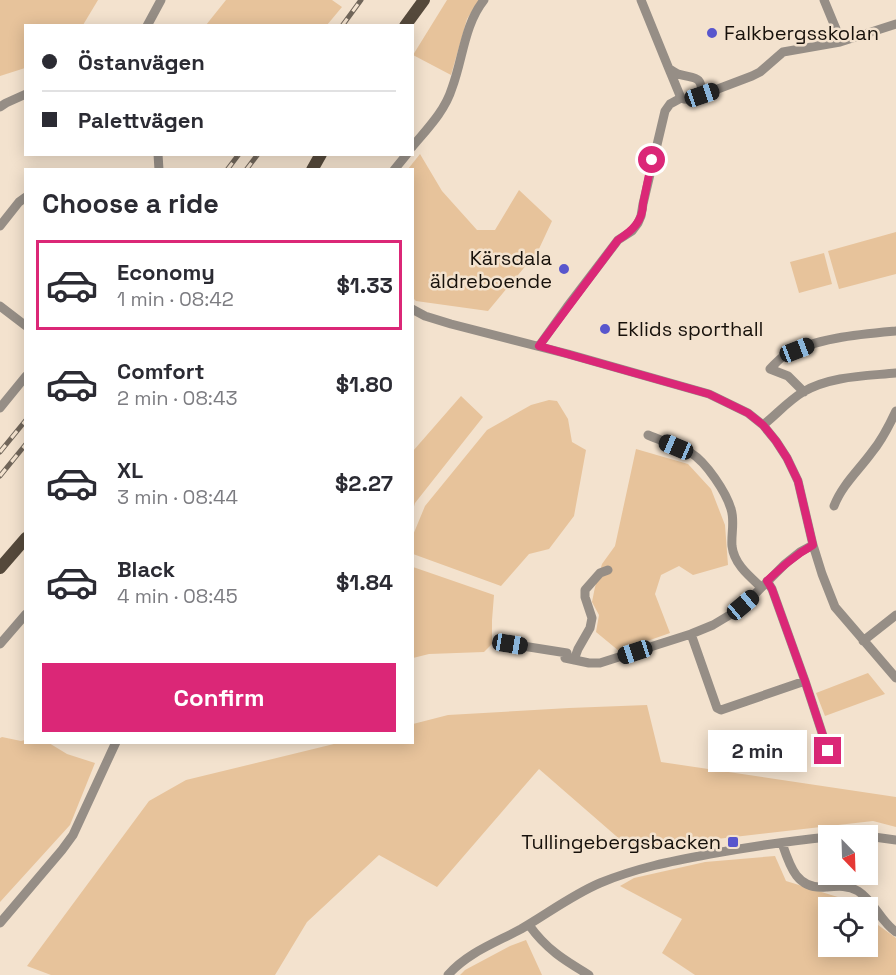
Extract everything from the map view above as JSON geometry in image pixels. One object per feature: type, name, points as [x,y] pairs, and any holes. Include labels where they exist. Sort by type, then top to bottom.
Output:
[{"type":"main road","points":[[406,24],[424,0]]},
{"type":"main road","points":[[0,568],[24,540]]},
{"type":"street","points":[[148,24],[162,0]]},
{"type":"street","points":[[414,144],[452,91],[472,18],[484,0]]},
{"type":"street","points":[[641,0],[681,98]]},
{"type":"street","points":[[824,0],[840,42]]},
{"type":"street","points":[[539,346],[618,240],[632,231],[641,216],[665,111],[670,104],[681,98],[690,100],[752,76],[783,52],[840,42],[896,24]]},
{"type":"street","points":[[669,69],[698,80],[702,86],[702,95]]},
{"type":"street","points":[[0,107],[24,95]]},
{"type":"street","points":[[396,168],[405,156]]},
{"type":"street","points":[[0,226],[24,198]]},
{"type":"street","points":[[0,306],[24,324]]},
{"type":"street","points":[[414,310],[451,324],[539,346],[709,394],[748,413],[763,425],[776,441],[798,481],[813,545],[835,607],[896,678]]},
{"type":"street","points":[[804,392],[788,376],[770,369],[785,355],[812,344],[833,339],[896,331]]},
{"type":"street","points":[[763,425],[804,392],[820,384],[896,373]]},
{"type":"street","points":[[0,408],[24,378]]},
{"type":"street","points":[[834,506],[842,490],[875,450],[896,411]]},
{"type":"street","points":[[648,435],[697,458],[710,471],[720,487],[731,509],[732,546],[735,558],[746,572],[772,589],[828,751]]},
{"type":"street","points":[[510,644],[567,653],[566,658],[600,663],[691,634],[733,613],[785,564],[813,545]]},
{"type":"street","points":[[574,660],[590,628],[592,618],[585,590],[600,573],[608,570]]},
{"type":"street","points":[[863,641],[896,615]]},
{"type":"street","points":[[0,644],[24,616]]},
{"type":"street","points":[[691,634],[717,708],[720,710],[805,681]]},
{"type":"street","points":[[0,923],[63,850],[73,835],[115,744]]},
{"type":"street","points":[[448,975],[458,964],[475,952],[528,925],[598,884],[634,870],[670,861],[818,838]]},
{"type":"street","points":[[878,838],[896,840]]},
{"type":"street","points":[[782,843],[787,860],[798,877],[806,884],[818,888],[843,886],[857,891],[871,902],[884,921],[896,932]]},
{"type":"street","points":[[528,925],[556,955],[589,975]]},
{"type":"shaded area","points":[[0,0],[98,0],[84,24],[24,24],[24,68],[0,76]]},
{"type":"shaded area","points":[[226,0],[332,0],[342,7],[328,24],[207,24]]},
{"type":"shaded area","points":[[447,0],[479,0],[467,19],[451,75],[414,56]]},
{"type":"shaded area","points":[[420,154],[442,191],[477,230],[495,230],[519,190],[552,221],[538,251],[488,311],[414,299],[414,168],[409,168]]},
{"type":"shaded area","points":[[896,232],[896,274],[839,289],[828,251]]},
{"type":"shaded area","points":[[824,253],[832,284],[799,293],[790,262]]},
{"type":"shaded area","points":[[461,396],[483,417],[414,506],[414,450]]},
{"type":"shaded area","points":[[549,400],[557,401],[568,419],[572,442],[586,450],[574,516],[549,549],[529,554],[501,586],[414,554],[414,533],[425,506],[487,430],[531,405]]},
{"type":"shaded area","points":[[636,449],[688,464],[711,489],[725,525],[728,565],[693,575],[679,566],[661,575],[655,594],[670,633],[619,651],[596,632],[599,615],[592,602],[602,564],[615,546]]},
{"type":"shaded area","points":[[414,567],[494,595],[492,644],[484,652],[429,654],[414,658]]},
{"type":"shaded area","points":[[868,673],[885,694],[825,716],[816,693]]},
{"type":"shaded area","points":[[647,705],[661,762],[896,797],[896,827],[873,821],[818,825],[818,827],[631,849],[539,769],[437,887],[379,855],[307,922],[275,975],[51,975],[27,966],[149,801],[186,780],[334,744],[414,744],[414,724],[448,715]]},
{"type":"shaded area","points":[[0,738],[24,740],[24,744],[51,744],[67,754],[95,763],[70,825],[0,902]]},
{"type":"shaded area","points":[[775,856],[786,881],[838,897],[818,897],[818,957],[878,957],[878,925],[896,938],[896,975],[695,975],[662,953],[682,919],[620,886],[634,878],[705,862]]},
{"type":"shaded area","points":[[526,940],[542,975],[460,975],[465,970],[510,946]]},
{"type":"railway","points":[[343,24],[361,0]]},
{"type":"railway","points":[[228,168],[238,156]]},
{"type":"railway","points":[[248,168],[256,156]]},
{"type":"railway","points":[[0,452],[24,422]]},
{"type":"railway","points":[[0,476],[24,446]]},
{"type":"place","name":"Falkbergsskolan","points":[[712,33]]},
{"type":"place","name":"Kärsdala äldreboende","points":[[564,269]]},
{"type":"place","name":"Eklids sporthall","points":[[605,329]]},
{"type":"place","name":"Tullingebergsbacken","points":[[733,842]]},
{"type":"route","points":[[652,160],[643,211],[638,223],[632,231],[618,240],[539,346],[709,394],[748,413],[763,425],[776,441],[798,481],[813,545],[800,552],[767,581],[772,589],[828,751]]}]
